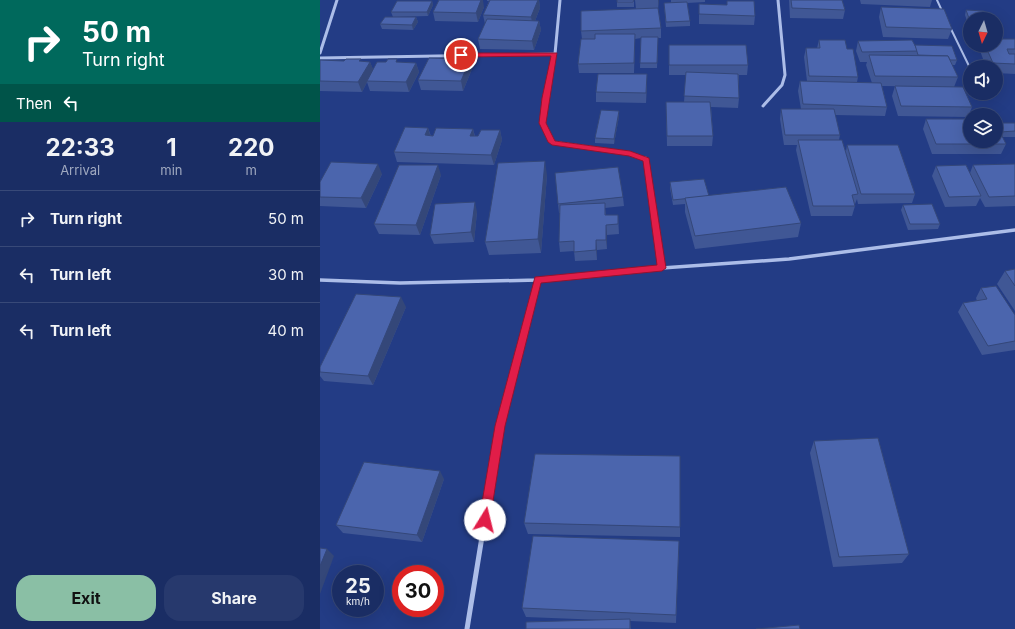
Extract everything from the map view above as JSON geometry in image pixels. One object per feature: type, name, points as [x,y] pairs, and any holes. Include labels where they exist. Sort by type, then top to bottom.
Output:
[{"type":"street","points":[[320,53],[337,0]]},
{"type":"street","points":[[560,0],[555,54],[545,98],[542,123],[552,142],[630,154],[646,159],[662,268]]},
{"type":"street","points":[[763,106],[782,84],[785,75],[778,0]]},
{"type":"street","points":[[320,58],[555,54]]},
{"type":"street","points":[[320,280],[407,283],[538,280],[662,268],[789,259],[1015,230]]},
{"type":"street","points":[[467,629],[500,426],[538,280]]},
{"type":"lane","points":[[937,0],[944,14]]},
{"type":"lane","points":[[947,20],[966,60]]},
{"type":"building","points":[[439,0],[481,0],[476,13],[433,12]]},
{"type":"building","points":[[490,0],[538,0],[531,17],[483,15]]},
{"type":"building","points":[[617,0],[634,0],[633,2],[617,2]]},
{"type":"building","points":[[791,0],[842,0],[845,10],[792,8]]},
{"type":"building","points":[[397,1],[432,1],[427,12],[391,12]]},
{"type":"building","points":[[727,1],[754,1],[755,16],[699,14],[699,4],[727,5]]},
{"type":"building","points":[[687,2],[690,21],[666,22],[664,3]]},
{"type":"building","points":[[881,7],[944,9],[952,29],[886,27]]},
{"type":"building","points":[[658,8],[661,28],[581,31],[581,11]]},
{"type":"building","points":[[966,10],[984,12],[967,12]]},
{"type":"building","points":[[385,17],[416,17],[412,25],[380,24]]},
{"type":"building","points":[[487,19],[539,21],[532,41],[478,39]]},
{"type":"building","points":[[595,34],[635,34],[634,63],[578,64],[581,39],[595,39]]},
{"type":"building","points":[[641,37],[658,37],[657,63],[640,63]]},
{"type":"building","points":[[1003,39],[1015,39],[1015,49],[1007,49],[1009,54],[1015,54],[1015,64],[1003,63],[1003,60],[992,60],[988,52],[1003,52]]},
{"type":"building","points":[[819,40],[845,40],[847,49],[853,49],[858,77],[809,76],[806,48],[820,48]]},
{"type":"building","points":[[912,40],[918,51],[862,52],[858,41]]},
{"type":"building","points":[[669,45],[746,45],[748,65],[669,65]]},
{"type":"building","points":[[915,45],[952,46],[957,60],[950,60],[948,56],[918,55]]},
{"type":"building","points":[[869,55],[948,56],[958,77],[875,76]]},
{"type":"building","points":[[429,58],[470,59],[461,81],[418,80]]},
{"type":"building","points":[[346,59],[361,59],[359,61],[370,62],[358,82],[320,81],[320,60],[344,61]]},
{"type":"building","points":[[388,59],[397,59],[396,62],[416,63],[406,82],[367,81],[377,62],[386,62]]},
{"type":"building","points":[[686,72],[738,74],[739,98],[684,96]]},
{"type":"building","points":[[598,74],[647,74],[646,93],[596,92]]},
{"type":"building","points":[[800,81],[881,83],[887,107],[803,104]]},
{"type":"building","points":[[895,86],[963,87],[963,100],[969,100],[972,107],[901,106]]},
{"type":"building","points":[[666,102],[710,102],[713,136],[667,136]]},
{"type":"building","points":[[781,109],[834,109],[840,135],[785,135]]},
{"type":"building","points":[[601,110],[619,111],[614,139],[595,138]]},
{"type":"building","points":[[926,119],[963,119],[963,144],[936,144]]},
{"type":"building","points":[[1003,123],[1015,123],[1015,131],[1003,132]]},
{"type":"building","points":[[405,127],[428,128],[425,135],[433,136],[436,128],[473,129],[470,136],[478,136],[481,130],[500,130],[491,155],[394,152]]},
{"type":"building","points":[[798,140],[842,140],[858,194],[852,195],[855,206],[813,206]]},
{"type":"building","points":[[847,145],[898,145],[915,194],[861,194]]},
{"type":"building","points":[[545,161],[538,239],[485,242],[498,163]]},
{"type":"building","points":[[331,162],[378,164],[361,198],[320,197],[320,182]]},
{"type":"building","points":[[1015,164],[1015,196],[989,197],[973,165]]},
{"type":"building","points":[[399,165],[438,165],[416,225],[374,224]]},
{"type":"building","points":[[966,165],[981,196],[949,197],[936,166]]},
{"type":"building","points":[[618,167],[623,197],[558,204],[555,173]]},
{"type":"building","points":[[704,179],[709,196],[673,200],[670,182]]},
{"type":"building","points":[[786,187],[801,223],[695,236],[685,198]]},
{"type":"building","points":[[475,202],[471,232],[430,235],[435,204]]},
{"type":"building","points":[[605,203],[605,215],[618,215],[618,224],[606,225],[606,240],[596,240],[596,250],[574,252],[574,241],[559,242],[560,205]]},
{"type":"building","points":[[932,204],[940,224],[910,224],[903,205]]},
{"type":"building","points":[[1015,269],[1015,286],[1005,271]]},
{"type":"building","points":[[996,286],[1015,315],[1015,341],[988,346],[963,303],[987,299],[981,288]]},
{"type":"building","points":[[356,294],[401,297],[368,376],[320,372],[320,367]]},
{"type":"building","points":[[878,438],[909,554],[839,557],[814,441]]},
{"type":"building","points":[[535,454],[680,456],[680,527],[524,523]]},
{"type":"building","points":[[364,462],[440,471],[417,535],[336,525]]},
{"type":"building","points":[[533,536],[679,541],[676,615],[522,608]]},
{"type":"building","points":[[320,548],[327,549],[320,566]]},
{"type":"building","points":[[630,619],[630,629],[526,629],[526,622]]},
{"type":"building","points":[[799,625],[800,629],[756,629]]},
{"type":"route","points":[[461,55],[555,54],[545,98],[542,123],[552,142],[630,154],[646,159],[662,268],[538,280],[500,426],[485,520]]}]
